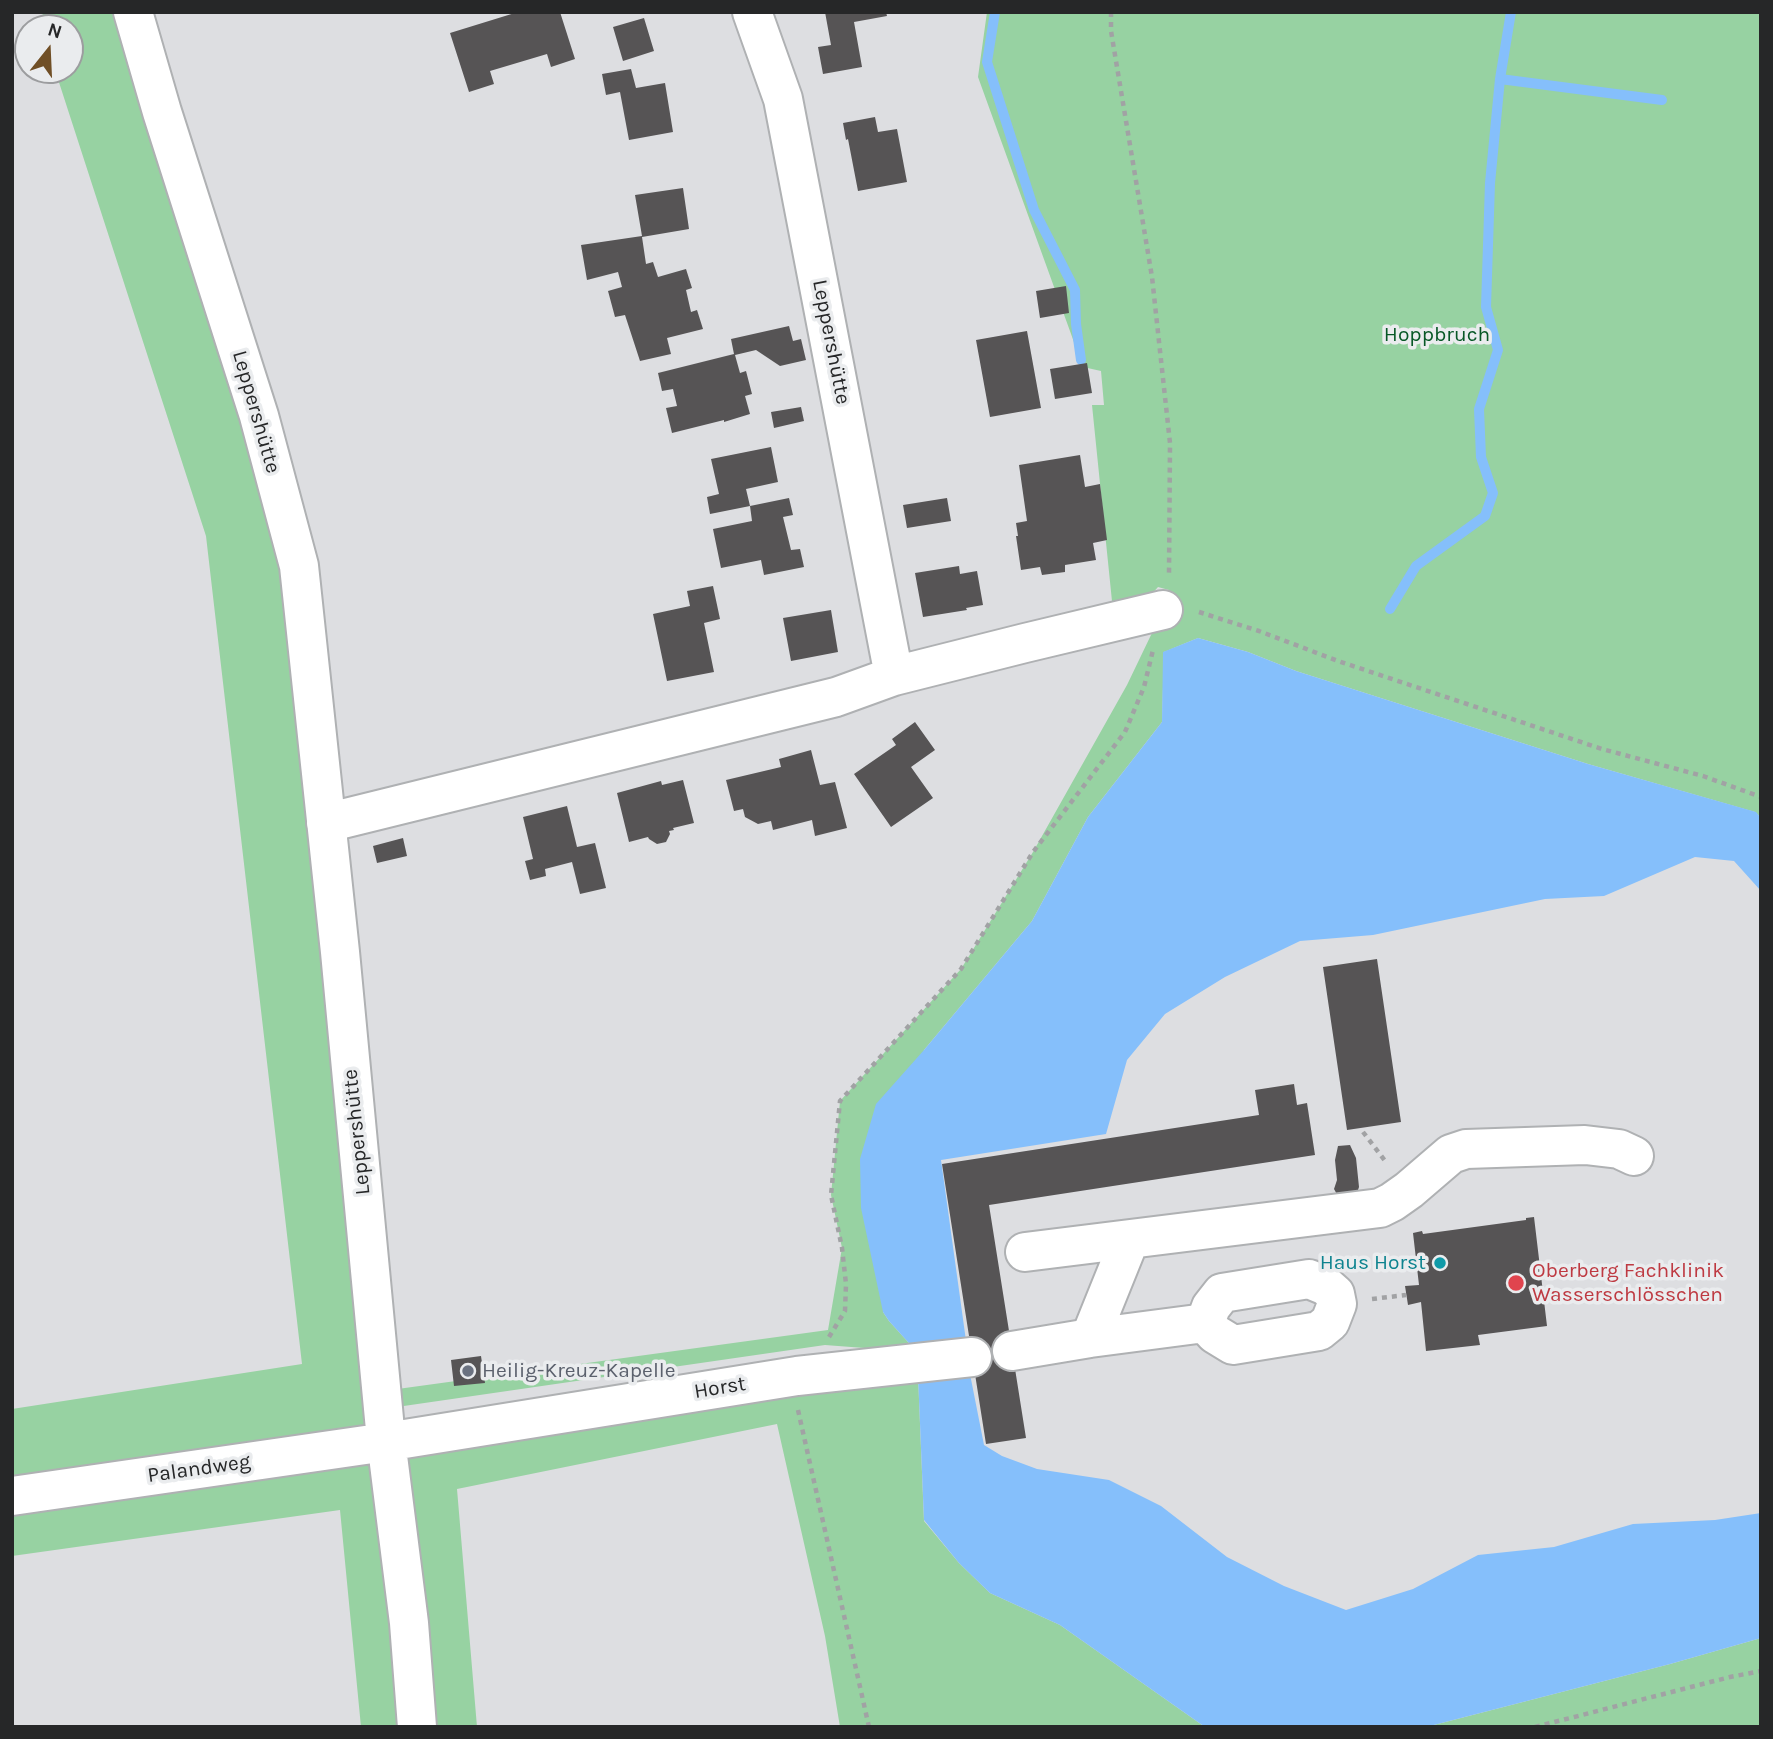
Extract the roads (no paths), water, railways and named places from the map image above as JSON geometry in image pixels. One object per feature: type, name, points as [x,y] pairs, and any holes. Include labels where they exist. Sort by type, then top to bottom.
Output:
[{"type":"street","name":"Leppershütte","points":[[133,12],[259,416],[299,565],[386,1442],[409,1623],[417,1727]]},
{"type":"street","name":"Leppershütte","points":[[752,12],[783,99],[894,676]]},
{"type":"street","points":[[326,823],[823,701],[894,676],[1163,610]]},
{"type":"street","points":[[1025,1252],[1380,1208],[1409,1190],[1451,1154],[1466,1149],[1585,1145],[1619,1149],[1634,1156]]},
{"type":"street","points":[[1090,1338],[1130,1239]]},
{"type":"street","points":[[1012,1351],[1205,1324]]},
{"type":"street","name":"Horst","points":[[386,1442],[797,1376],[972,1357]]},
{"type":"street","name":"Palandweg","points":[[12,1496],[386,1442]]},
{"type":"water","points":[[1198,638],[1588,764],[1756,812],[1761,818],[1761,891],[1734,861],[1695,857],[1604,896],[1545,899],[1373,935],[1300,941],[1225,977],[1165,1014],[1127,1060],[1106,1134],[941,1160],[967,1348],[917,1352],[883,1312],[861,1208],[860,1159],[876,1104],[1032,921],[1088,817],[1162,722],[1163,652]]},
{"type":"water","points":[[969,1369],[984,1445],[1002,1456],[1037,1469],[1109,1480],[1161,1506],[1227,1557],[1284,1586],[1346,1610],[1413,1589],[1478,1555],[1554,1547],[1633,1524],[1715,1520],[1761,1513],[1761,1638],[1426,1727],[1205,1727],[1060,1625],[990,1593],[959,1563],[924,1520],[918,1375]]},
{"type":"waterway","points":[[995,12],[987,62],[1034,210],[1075,290],[1081,360]]},
{"type":"waterway","points":[[1390,609],[1416,566],[1485,516],[1493,493],[1481,457],[1479,409],[1498,350],[1486,307],[1490,183],[1500,79],[1511,12]]},
{"type":"waterway","points":[[1500,79],[1662,100]]},
{"type":"place","name":"Haus Horst","points":[[1440,1263]]},
{"type":"place","name":"Oberberg Fachklinik Wasserschlösschen","points":[[1516,1283]]},
{"type":"place","name":"Heilig-Kreuz-Kapelle","points":[[468,1371]]},
{"type":"park label","name":"Hoppbruch","points":[[1437,335]]}]
